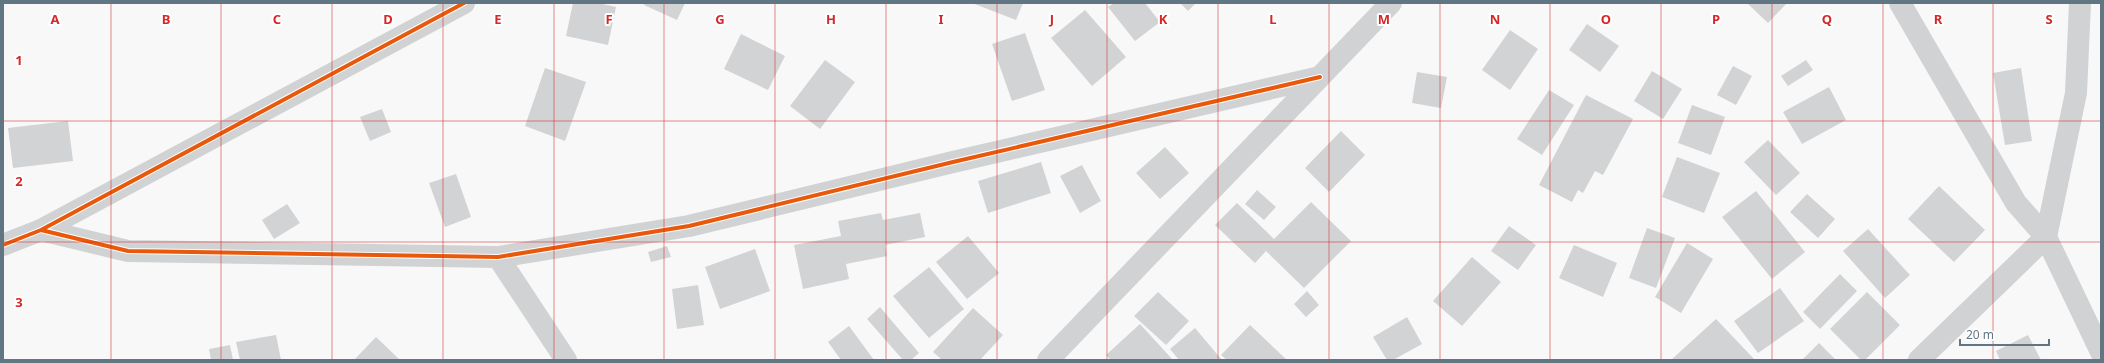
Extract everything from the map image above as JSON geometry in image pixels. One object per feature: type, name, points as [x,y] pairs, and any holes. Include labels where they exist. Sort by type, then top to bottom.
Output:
[{"type":"street","points":[[3,245],[41,230],[464,3]]},
{"type":"street","points":[[1048,360],[1391,3]]},
{"type":"street","points":[[1900,3],[2016,203],[2046,237],[2101,352]]},
{"type":"street","points":[[1919,360],[2046,237],[2076,93],[2080,3]]},
{"type":"street","points":[[41,230],[128,251],[498,257],[689,226],[953,162],[1320,77]]},
{"type":"street","points":[[498,257],[566,360]]},
{"type":"building","points":[[573,3],[598,3],[616,7],[608,45],[566,36]]},
{"type":"building","points":[[645,3],[685,3],[677,20],[644,5]]},
{"type":"building","points":[[972,3],[1023,3],[1016,20]]},
{"type":"building","points":[[1114,3],[1145,3],[1160,22],[1135,41],[1108,7]]},
{"type":"building","points":[[1180,3],[1196,3],[1188,11]]},
{"type":"building","points":[[1747,3],[1787,3],[1768,23]]},
{"type":"building","points":[[1085,10],[1126,57],[1092,86],[1051,38]]},
{"type":"building","points":[[1587,24],[1619,46],[1600,72],[1569,50]]},
{"type":"building","points":[[1510,30],[1538,49],[1510,90],[1482,70]]},
{"type":"building","points":[[1025,33],[1045,90],[1012,101],[992,44]]},
{"type":"building","points":[[741,34],[785,56],[768,90],[724,69]]},
{"type":"building","points":[[825,60],[855,82],[820,129],[790,106]]},
{"type":"building","points":[[1806,60],[1813,70],[1788,86],[1781,76]]},
{"type":"building","points":[[1733,66],[1752,76],[1736,105],[1717,95]]},
{"type":"building","points":[[545,68],[586,82],[565,141],[525,126]]},
{"type":"building","points":[[2021,68],[2032,141],[2005,145],[1993,73]]},
{"type":"building","points":[[1652,71],[1682,89],[1663,119],[1634,101]]},
{"type":"building","points":[[1417,72],[1447,77],[1441,108],[1412,103]]},
{"type":"building","points":[[1829,87],[1846,120],[1802,144],[1783,112]]},
{"type":"building","points":[[1549,90],[1574,105],[1542,155],[1517,139]]},
{"type":"building","points":[[1586,95],[1633,119],[1603,175],[1595,171],[1583,193],[1578,190],[1572,202],[1539,185]]},
{"type":"building","points":[[1692,105],[1725,117],[1711,155],[1678,143]]},
{"type":"building","points":[[382,109],[391,132],[370,141],[360,117]]},
{"type":"building","points":[[68,121],[73,161],[13,168],[8,128]]},
{"type":"building","points":[[1341,131],[1365,155],[1329,192],[1305,168]]},
{"type":"building","points":[[1768,140],[1800,173],[1776,195],[1744,162]]},
{"type":"building","points":[[1165,147],[1189,173],[1160,199],[1136,173]]},
{"type":"building","points":[[1677,157],[1720,173],[1704,213],[1662,197]]},
{"type":"building","points":[[1041,162],[1051,193],[988,213],[978,181]]},
{"type":"building","points":[[1082,165],[1101,201],[1080,213],[1060,176]]},
{"type":"building","points":[[456,174],[471,217],[445,227],[429,183]]},
{"type":"building","points":[[1939,186],[1985,230],[1954,262],[1908,219]]},
{"type":"building","points":[[1257,190],[1276,207],[1264,220],[1245,204]]},
{"type":"building","points":[[1756,191],[1805,252],[1772,279],[1722,217]]},
{"type":"building","points":[[1807,194],[1835,219],[1818,238],[1790,212]]},
{"type":"building","points":[[1311,202],[1351,241],[1304,288],[1266,251],[1255,263],[1215,225],[1237,203],[1274,239]]},
{"type":"building","points":[[287,204],[300,223],[274,239],[262,220]]},
{"type":"building","points":[[881,213],[883,220],[920,213],[925,237],[885,245],[887,256],[846,264],[849,279],[803,289],[794,245],[841,236],[838,221]]},
{"type":"building","points":[[1509,226],[1536,245],[1518,270],[1491,251]]},
{"type":"building","points":[[1647,228],[1675,238],[1656,288],[1629,278]]},
{"type":"building","points":[[1868,229],[1910,275],[1885,298],[1843,251]]},
{"type":"building","points":[[968,236],[999,273],[967,299],[936,262]]},
{"type":"building","points":[[1687,243],[1713,259],[1681,313],[1655,297]]},
{"type":"building","points":[[1574,245],[1617,263],[1603,297],[1559,278]]},
{"type":"building","points":[[667,246],[671,257],[651,262],[648,252]]},
{"type":"building","points":[[755,249],[770,291],[720,309],[705,267]]},
{"type":"building","points":[[1472,257],[1501,282],[1462,326],[1433,301]]},
{"type":"building","points":[[929,267],[964,309],[929,338],[893,296]]},
{"type":"building","points":[[1840,274],[1857,291],[1820,329],[1803,312]]},
{"type":"building","points":[[698,285],[704,325],[677,329],[672,289]]},
{"type":"building","points":[[1780,288],[1804,321],[1758,353],[1734,321]]},
{"type":"building","points":[[1307,291],[1319,305],[1306,317],[1294,304]]},
{"type":"building","points":[[1158,292],[1189,321],[1166,345],[1134,316]]},
{"type":"building","points":[[1867,292],[1900,325],[1865,360],[1861,360],[1830,329]]},
{"type":"building","points":[[880,307],[919,353],[911,360],[903,360],[867,319]]},
{"type":"building","points":[[973,308],[1003,335],[980,360],[942,360],[933,352]]},
{"type":"building","points":[[1407,317],[1422,344],[1393,360],[1387,360],[1373,337]]},
{"type":"building","points":[[1716,319],[1755,360],[1671,360]]},
{"type":"building","points":[[1140,324],[1173,360],[1111,360],[1106,355]]},
{"type":"building","points":[[1250,325],[1287,360],[1227,360],[1221,355]]},
{"type":"building","points":[[849,326],[874,360],[841,360],[828,342]]},
{"type":"building","points":[[1195,328],[1222,360],[1179,360],[1170,349]]},
{"type":"building","points":[[276,335],[281,360],[240,360],[236,342]]},
{"type":"building","points":[[2028,335],[2041,360],[2000,360],[1996,351]]},
{"type":"building","points":[[376,337],[400,360],[354,360]]},
{"type":"building","points":[[1819,343],[1836,360],[1802,360]]},
{"type":"building","points":[[230,345],[233,360],[211,360],[209,349]]},
{"type":"cycle path","points":[[3,245],[41,230],[464,3]]},
{"type":"cycle path","points":[[41,230],[128,251],[498,257],[689,226],[953,162],[1320,77]]}]
